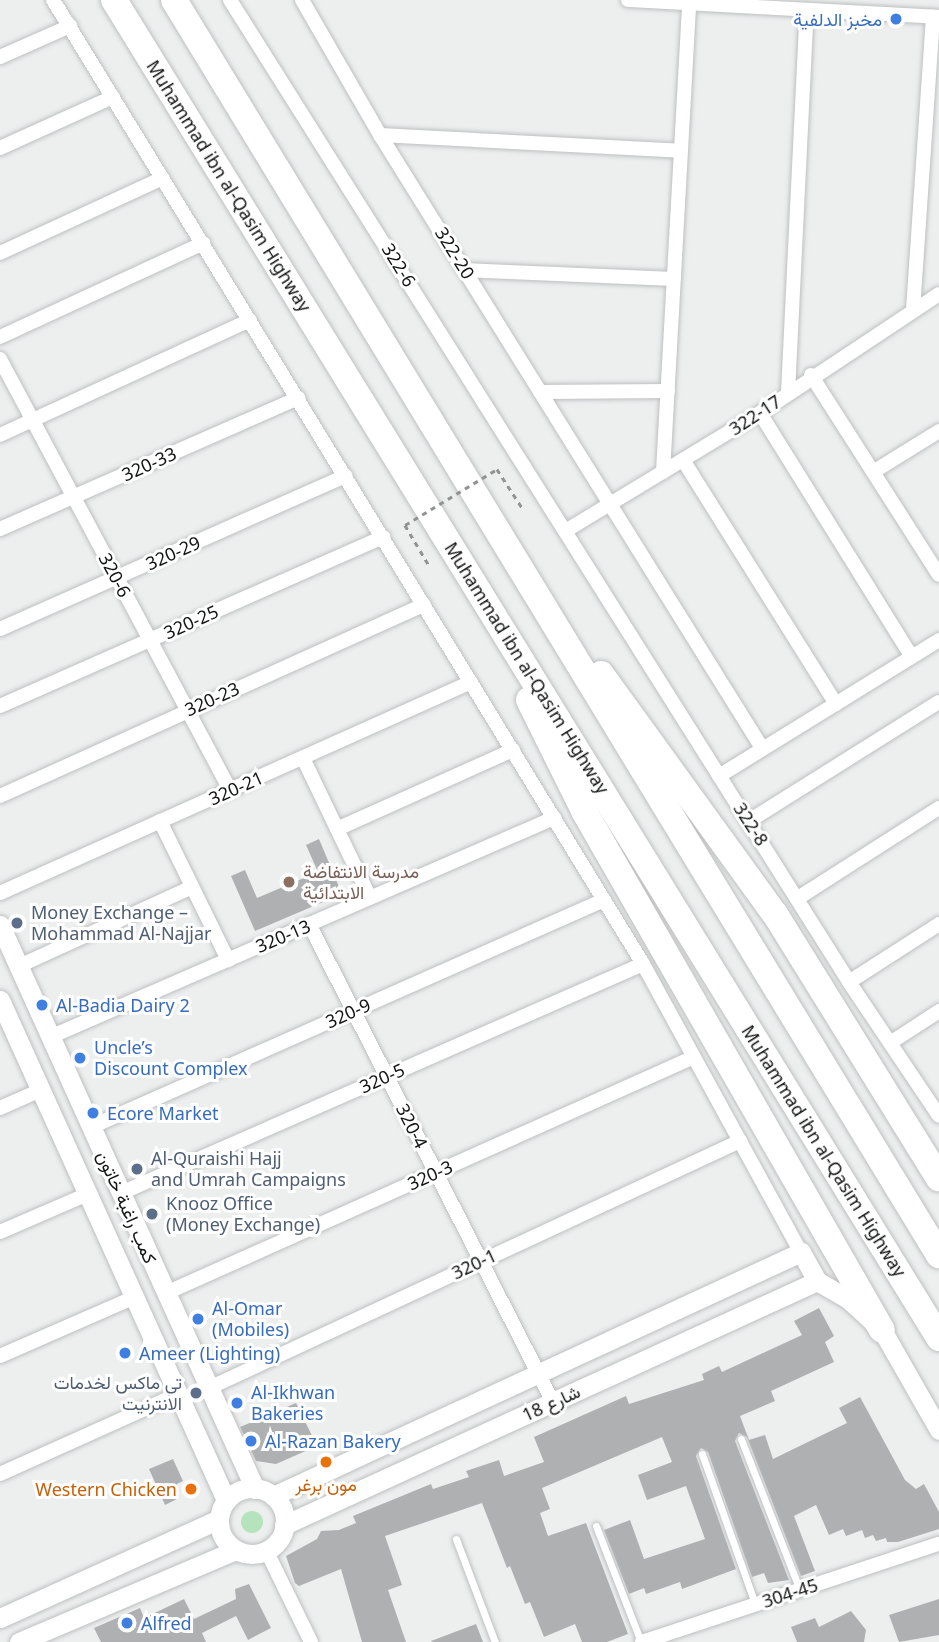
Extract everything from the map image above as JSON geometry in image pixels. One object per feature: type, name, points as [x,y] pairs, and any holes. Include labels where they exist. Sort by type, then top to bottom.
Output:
[{"type":"highway","name":"Muhammad ibn al-Qasim Highway","points":[[114,0],[939,1338]]},
{"type":"highway","points":[[174,0],[939,1255]]},
{"type":"highway","points":[[513,554],[738,860],[939,1178]]},
{"type":"highway","points":[[462,564],[584,811],[882,1330]]},
{"type":"street","points":[[53,0],[643,964],[817,1281],[848,1299],[882,1330],[939,1430]]},
{"type":"street","name":"322-6","points":[[230,0],[567,530]]},
{"type":"street","name":"322-20","points":[[302,0],[380,135],[608,505],[762,748]]},
{"type":"street","points":[[628,0],[936,17],[913,310]]},
{"type":"street","points":[[663,472],[689,3]]},
{"type":"street","points":[[788,393],[807,10]]},
{"type":"street","points":[[0,57],[70,26]]},
{"type":"street","points":[[0,148],[113,97]]},
{"type":"street","points":[[380,135],[681,151]]},
{"type":"street","points":[[0,253],[163,178]]},
{"type":"street","points":[[0,337],[203,243]]},
{"type":"street","points":[[465,270],[674,279]]},
{"type":"street","name":"322-17","points":[[567,530],[760,413],[811,375],[939,294]]},
{"type":"street","points":[[0,435],[250,320]]},
{"type":"street","name":"320-6","points":[[0,359],[230,790]]},
{"type":"street","points":[[811,375],[939,575]]},
{"type":"street","points":[[540,392],[668,390]]},
{"type":"street","name":"320-33","points":[[0,529],[298,398]]},
{"type":"street","points":[[760,413],[912,657]]},
{"type":"street","points":[[873,472],[939,431]]},
{"type":"street","points":[[683,460],[836,704]]},
{"type":"street","name":"320-29","points":[[0,629],[345,476]]},
{"type":"street","name":"322-8","points":[[567,530],[849,982],[939,1115]]},
{"type":"street","name":"320-25","points":[[0,706],[383,537]]},
{"type":"street","name":"320-23","points":[[0,796],[424,605]]},
{"type":"street","points":[[719,776],[939,640]]},
{"type":"street","name":"320-21","points":[[0,893],[471,682]]},
{"type":"street","points":[[749,821],[939,702]]},
{"type":"street","points":[[337,830],[513,750]]},
{"type":"street","points":[[303,758],[370,898]]},
{"type":"street","points":[[798,898],[939,808]]},
{"type":"street","name":"320-13","points":[[50,1037],[554,818]]},
{"type":"street","points":[[160,821],[228,960]]},
{"type":"street","points":[[19,967],[192,887]]},
{"type":"street","name":"320-9","points":[[91,1127],[604,900]]},
{"type":"street","name":"320-4","points":[[309,924],[553,1402]]},
{"type":"street","points":[[849,982],[939,924]]},
{"type":"street","name":"كمب راغبة خاتون","points":[[0,925],[209,1388],[264,1492]]},
{"type":"street","name":"320-5","points":[[121,1193],[643,964]]},
{"type":"street","name":"كمب راغبة خاتون","points":[[0,1000],[5,1025],[41,1090],[226,1500]]},
{"type":"street","points":[[890,1043],[939,1011]]},
{"type":"street","name":"320-3","points":[[166,1293],[694,1057]]},
{"type":"street","points":[[0,1108],[41,1090]]},
{"type":"street","name":"320-1","points":[[209,1388],[740,1141]]},
{"type":"street","points":[[0,1232],[88,1194]]},
{"type":"street","name":"شارع 18","points":[[264,1492],[538,1374],[801,1252]]},
{"type":"street","name":"شارع 18","points":[[284,1525],[817,1281]]},
{"type":"street","points":[[0,1356],[135,1297]]},
{"type":"street","points":[[0,1474],[178,1394]]},
{"type":"street","points":[[239,1491],[264,1492],[282,1509],[284,1525],[278,1540],[266,1550],[251,1554],[236,1550],[223,1537],[219,1520],[226,1500],[239,1491]]},
{"type":"street","points":[[0,1618],[219,1520]]},
{"type":"street","name":"304-45","points":[[641,1642],[939,1544]]},
{"type":"street","points":[[19,1642],[236,1550]]},
{"type":"street","points":[[266,1550],[311,1642]]},
{"type":"lane","points":[[741,1439],[800,1590]]},
{"type":"lane","points":[[702,1454],[755,1604]]},
{"type":"lane","points":[[596,1526],[641,1642]]},
{"type":"lane","points":[[456,1539],[495,1642]]},
{"type":"path","points":[[430,567],[405,525],[497,469],[523,509]]},
{"type":"green space","points":[[252,1511],[260,1514],[263,1522],[260,1530],[252,1533],[244,1530],[241,1522],[244,1514]]},
{"type":"building","points":[[319,839],[342,894],[255,931],[231,876],[245,870],[257,898],[318,872],[306,845]]},
{"type":"building","points":[[819,1308],[834,1336],[825,1342],[834,1362],[771,1391],[775,1401],[740,1416],[749,1440],[765,1435],[773,1459],[847,1423],[839,1408],[860,1397],[905,1480],[916,1489],[924,1484],[939,1512],[939,1529],[898,1542],[887,1542],[886,1538],[876,1541],[873,1535],[865,1538],[862,1530],[846,1536],[843,1529],[829,1535],[816,1505],[794,1516],[815,1571],[801,1576],[747,1437],[739,1433],[735,1441],[789,1580],[768,1583],[764,1573],[752,1577],[708,1452],[701,1448],[696,1456],[736,1569],[682,1589],[680,1582],[646,1594],[644,1588],[629,1594],[604,1530],[630,1520],[644,1559],[705,1539],[686,1486],[647,1500],[638,1475],[672,1462],[662,1437],[542,1488],[550,1509],[540,1513],[548,1536],[586,1523],[628,1634],[607,1642],[582,1642],[575,1624],[544,1637],[530,1602],[525,1604],[510,1566],[507,1568],[482,1503],[385,1536],[402,1585],[388,1590],[406,1642],[362,1642],[341,1569],[299,1586],[295,1583],[286,1556],[317,1539],[321,1531],[339,1530],[356,1523],[353,1516],[431,1484],[433,1489],[469,1477],[466,1471],[499,1460],[504,1476],[544,1462],[534,1437],[626,1396],[629,1404],[704,1380],[702,1374],[719,1366],[722,1372],[802,1335],[794,1321]]},
{"type":"building","points":[[296,1403],[317,1446],[276,1464],[256,1461],[240,1427]]},
{"type":"building","points":[[173,1459],[183,1481],[177,1484],[177,1499],[165,1505],[149,1469]]},
{"type":"building","points":[[249,1584],[271,1628],[248,1640],[236,1616],[202,1633],[206,1642],[101,1642],[94,1628],[140,1608],[144,1618],[184,1599],[194,1619],[236,1599],[235,1589]]},
{"type":"building","points":[[939,1599],[939,1635],[899,1642],[889,1615]]},
{"type":"building","points":[[851,1611],[866,1630],[864,1642],[797,1642],[791,1627],[815,1618],[819,1627]]},
{"type":"building","points":[[476,1624],[483,1642],[431,1641]]},
{"type":"place","name":"مخبز الدلفية","points":[[896,19]]},
{"type":"place","name":"مدرسة الانتفاضة الابتدائية","points":[[289,882]]},
{"type":"place","name":"Money Exchange – Mohammad Al-Najjar","points":[[17,923]]},
{"type":"place","name":"Al-Badia Dairy 2","points":[[42,1005]]},
{"type":"place","name":"Uncle’s Discount Complex","points":[[80,1058]]},
{"type":"place","name":"Ecore Market","points":[[93,1113]]},
{"type":"place","name":"Al-Quraishi Hajj and Umrah Campaigns","points":[[137,1169]]},
{"type":"place","name":"Knooz Office (Money Exchange)","points":[[152,1214]]},
{"type":"place","name":"Al-Omar (Mobiles)","points":[[198,1319]]},
{"type":"place","name":"Ameer (Lighting)","points":[[125,1353]]},
{"type":"place","name":"تي ماكس لخدمات الانترنيت","points":[[196,1393]]},
{"type":"place","name":"Al-Ikhwan Bakeries","points":[[237,1403]]},
{"type":"place","name":"Al-Razan Bakery","points":[[251,1441]]},
{"type":"place","name":"مون برغر","points":[[326,1462]]},
{"type":"place","name":"Western Chicken","points":[[191,1489]]},
{"type":"place","name":"Alfred","points":[[127,1623]]}]
